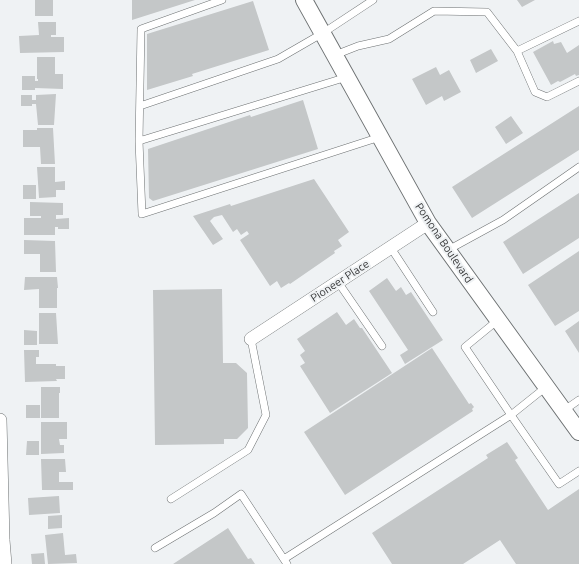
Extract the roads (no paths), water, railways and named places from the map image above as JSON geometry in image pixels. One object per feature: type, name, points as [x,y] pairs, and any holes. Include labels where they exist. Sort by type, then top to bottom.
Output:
[{"type":"street","name":"Pomona Boulevard","points":[[304,0],[428,223],[579,432]]},
{"type":"street","name":"Pioneer Place","points":[[251,339],[428,223]]},
{"type":"street","points":[[0,420],[5,564]]},
{"type":"lane","points":[[222,0],[141,28],[139,142],[142,214],[380,137]]},
{"type":"lane","points":[[140,106],[278,59],[323,33],[373,0]]},
{"type":"lane","points":[[335,55],[358,46],[389,39],[434,11],[487,12],[517,51],[535,92],[547,97],[579,80]]},
{"type":"lane","points":[[517,51],[579,21]]},
{"type":"lane","points":[[139,142],[347,77]]},
{"type":"lane","points":[[448,250],[503,220],[579,167]]},
{"type":"lane","points":[[391,248],[433,312]]},
{"type":"lane","points":[[338,282],[382,346]]},
{"type":"lane","points":[[498,320],[465,347],[510,415],[559,484],[579,471]]},
{"type":"lane","points":[[171,499],[248,450],[266,415],[251,339]]},
{"type":"lane","points":[[155,548],[214,513],[241,494],[285,561],[510,415],[546,387]]},
{"type":"lane","points":[[563,411],[579,400]]}]
